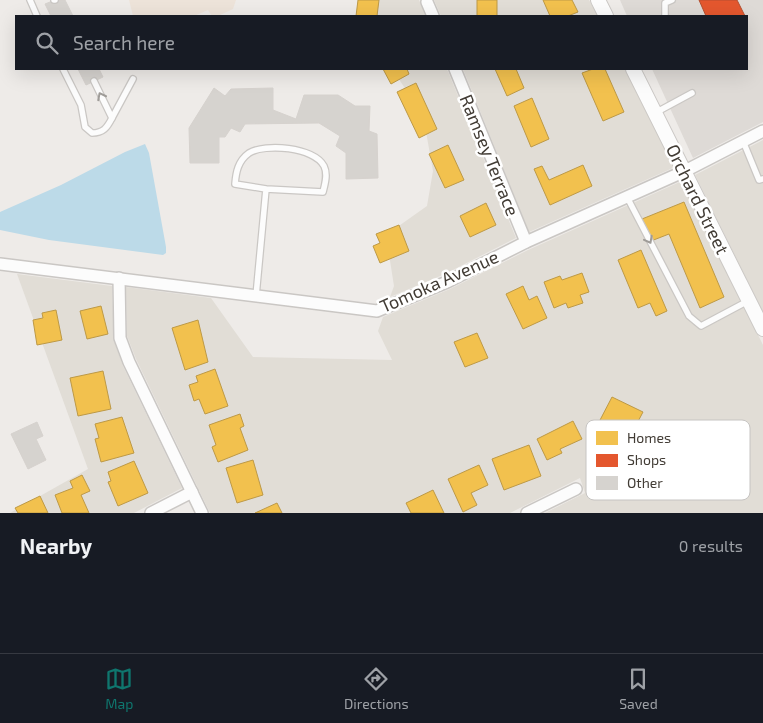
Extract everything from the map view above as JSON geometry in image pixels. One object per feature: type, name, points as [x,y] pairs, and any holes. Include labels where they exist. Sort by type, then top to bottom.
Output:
[{"type":"street","points":[[598,0],[606,15]]},
{"type":"street","points":[[427,2],[433,15]]},
{"type":"street","name":"Ramsey Terrace","points":[[455,70],[526,242]]},
{"type":"street","name":"Orchard Street","points":[[634,70],[763,329]]},
{"type":"street","name":"Tomoka Avenue","points":[[0,264],[377,311],[447,282],[526,242],[685,171],[763,131]]},
{"type":"street","points":[[119,278],[120,338],[129,362],[202,513]]},
{"type":"street","points":[[527,513],[576,489]]},
{"type":"street","points":[[151,513],[192,492]]},
{"type":"lane","points":[[30,0],[38,15]]},
{"type":"lane","points":[[665,15],[665,4],[672,0]]},
{"type":"lane","points":[[64,70],[81,105],[86,127],[92,133],[101,133],[112,118],[133,79]]},
{"type":"lane","points":[[94,81],[112,118]]},
{"type":"lane","points":[[655,113],[692,93]]},
{"type":"lane","points":[[742,141],[759,180],[763,178]]},
{"type":"lane","points":[[263,148],[305,151],[318,159],[324,166],[326,174],[323,192],[266,189],[235,184],[236,169],[249,153],[263,148]]},
{"type":"lane","points":[[256,296],[266,189]]},
{"type":"lane","points":[[627,197],[689,316],[701,326],[749,301]]},
{"type":"shaded area","points":[[129,0],[236,0],[233,9],[220,15],[211,15],[208,10],[196,15],[133,15]]},
{"type":"shaded area","points":[[372,0],[419,0],[426,15],[377,15]]},
{"type":"shaded area","points":[[434,0],[589,0],[597,15],[441,15]]},
{"type":"shaded area","points":[[620,0],[763,0],[763,122],[693,158],[652,70],[748,70],[748,15],[627,15]]},
{"type":"shaded area","points":[[393,70],[447,70],[516,238],[445,274],[390,297],[394,286],[386,235],[427,206],[433,171],[423,115]]},
{"type":"shaded area","points":[[463,70],[626,70],[675,167],[529,232]]},
{"type":"shaded area","points":[[763,140],[763,312],[695,175]]},
{"type":"shaded area","points":[[682,181],[763,345],[763,513],[545,513],[585,493],[580,478],[510,513],[210,513],[136,359],[127,336],[126,287],[211,298],[253,357],[392,360],[378,331],[383,317],[450,289],[528,250]]},
{"type":"shaded area","points":[[17,274],[112,286],[114,341],[123,366],[182,488],[134,513],[10,513],[88,469]]},
{"type":"water","points":[[145,144],[149,153],[166,247],[166,253],[163,255],[49,240],[0,230],[0,212]]},
{"type":"building: Homes","points":[[358,0],[379,0],[377,15],[356,15]]},
{"type":"building: Homes","points":[[477,0],[497,0],[497,15],[477,15]]},
{"type":"building: Homes","points":[[543,0],[572,0],[578,12],[570,15],[550,15]]},
{"type":"building: Homes","points":[[384,70],[407,70],[409,74],[391,84]]},
{"type":"building: Homes","points":[[495,70],[516,70],[524,88],[507,96]]},
{"type":"building: Homes","points":[[590,70],[605,70],[624,112],[603,121],[582,73]]},
{"type":"building: Homes","points":[[416,83],[437,129],[419,138],[397,92]]},
{"type":"building: Homes","points":[[532,98],[549,139],[531,147],[514,106]]},
{"type":"building: Homes","points":[[448,145],[464,180],[445,188],[429,154]]},
{"type":"building: Homes","points":[[583,165],[592,186],[550,205],[534,169],[542,166],[549,180]]},
{"type":"building: Homes","points":[[684,202],[724,297],[700,308],[669,234],[651,241],[642,219]]},
{"type":"building: Homes","points":[[486,203],[496,225],[470,237],[460,216]]},
{"type":"building: Homes","points":[[399,225],[409,251],[380,263],[373,246],[380,243],[376,234]]},
{"type":"building: Homes","points":[[641,250],[667,311],[656,316],[650,303],[638,308],[618,260]]},
{"type":"building: Homes","points":[[582,273],[589,292],[580,295],[583,303],[568,308],[566,303],[554,308],[544,282],[560,276],[562,280]]},
{"type":"building: Homes","points":[[523,286],[529,300],[537,296],[547,318],[523,329],[506,294]]},
{"type":"building: Homes","points":[[101,306],[108,334],[87,339],[80,311]]},
{"type":"building: Homes","points":[[56,310],[62,340],[37,345],[33,320],[43,318],[42,313]]},
{"type":"building: Homes","points":[[198,320],[208,362],[185,370],[172,328]]},
{"type":"building: Homes","points":[[477,333],[488,358],[465,367],[454,342]]},
{"type":"building: Homes","points":[[215,369],[228,406],[205,414],[199,399],[194,401],[189,385],[198,382],[196,376]]},
{"type":"building: Homes","points":[[103,371],[111,409],[78,416],[70,378]]},
{"type":"building: Homes","points":[[612,397],[643,412],[639,420],[600,420]]},
{"type":"building: Homes","points":[[240,414],[244,426],[240,428],[248,450],[218,462],[212,447],[216,445],[209,425]]},
{"type":"building: Homes","points":[[122,417],[134,453],[101,462],[95,439],[99,438],[95,424]]},
{"type":"building: Homes","points":[[573,421],[582,439],[560,449],[562,453],[547,460],[537,439]]},
{"type":"building: Homes","points":[[529,445],[541,476],[504,490],[492,459]]},
{"type":"building: Homes","points":[[253,460],[263,495],[237,503],[226,468]]},
{"type":"building: Homes","points":[[134,461],[148,493],[118,506],[108,482],[111,481],[108,472]]},
{"type":"building: Homes","points":[[479,465],[488,485],[471,493],[477,505],[463,512],[448,479]]},
{"type":"building: Homes","points":[[82,475],[90,491],[81,495],[89,513],[62,513],[55,495],[73,488],[70,481]]},
{"type":"building: Homes","points":[[433,490],[444,513],[411,513],[406,503]]},
{"type":"building: Homes","points":[[40,496],[48,513],[18,513],[15,508]]},
{"type":"building: Homes","points":[[277,503],[282,513],[255,513]]},
{"type":"building: Shops","points":[[699,0],[737,0],[744,15],[706,15]]},
{"type":"building: Other","points":[[55,0],[65,0],[72,15],[50,15],[45,4]]},
{"type":"building: Other","points":[[78,70],[100,70],[103,77],[86,85]]},
{"type":"building: Other","points":[[214,88],[225,96],[231,89],[273,88],[273,110],[296,119],[304,95],[338,95],[355,106],[370,106],[369,131],[377,134],[378,178],[346,179],[346,153],[336,146],[340,136],[319,123],[245,124],[240,132],[231,128],[225,137],[219,137],[219,163],[190,163],[189,128]]},
{"type":"building: Other","points":[[37,422],[43,436],[36,439],[46,460],[28,469],[11,434]]}]
